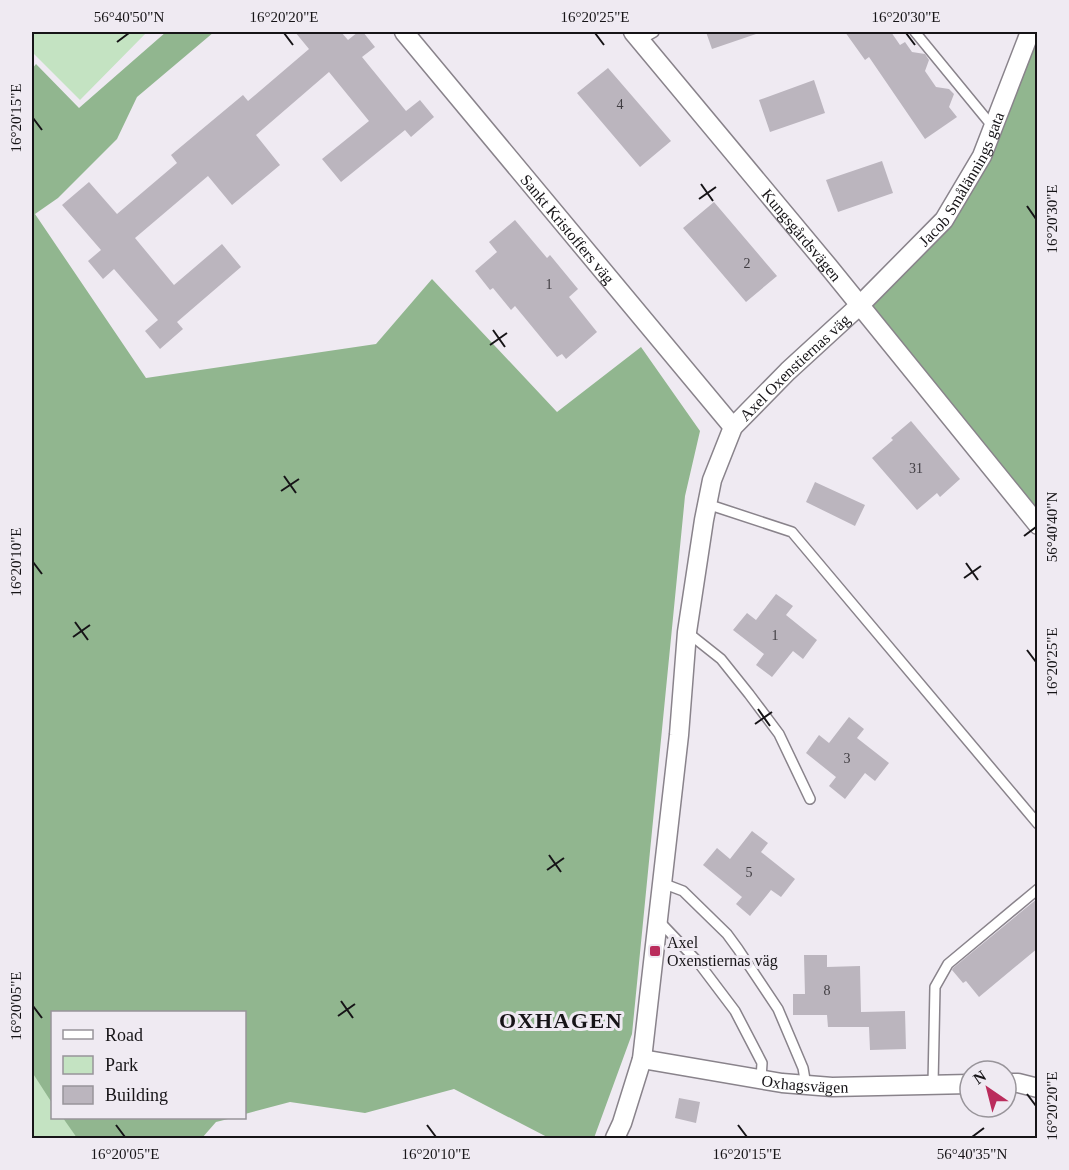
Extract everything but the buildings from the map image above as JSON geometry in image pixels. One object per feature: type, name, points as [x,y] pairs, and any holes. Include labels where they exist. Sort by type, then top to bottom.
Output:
[{"type":"street","name":"Sankt Kristoffers väg","points":[[404,32],[733,427]]},
{"type":"street","name":"Jacob Smålännings gata","points":[[860,305],[944,220],[982,156],[1030,32]]},
{"type":"street","name":"Kungsgårdsvägen","points":[[642,34],[1038,525]]},
{"type":"street","name":"Axel Oxenstiernas väg","points":[[615,1138],[642,1059],[679,735],[687,632],[712,480],[733,427],[788,371],[860,305]]},
{"type":"street","name":"Oxhagsvägen","points":[[642,1059],[806,1085],[832,1087],[958,1084]]},
{"type":"street","points":[[1018,1083],[1038,1088]]},
{"type":"lane","points":[[915,32],[994,129]]},
{"type":"lane","points":[[707,504],[792,532],[1038,824]]},
{"type":"lane","points":[[687,632],[721,659],[779,734],[810,799]]},
{"type":"lane","points":[[662,883],[683,891],[727,934],[738,949],[778,1008],[803,1068],[806,1085]]},
{"type":"lane","points":[[933,1084],[935,987],[948,964],[1038,889]]},
{"type":"lane","points":[[658,920],[698,962],[735,1011],[762,1063],[761,1079]]},
{"type":"green space","points":[[32,32],[147,32],[80,100],[32,52]]},
{"type":"green space","points":[[166,32],[214,32],[137,97],[117,139],[58,198],[35,214],[146,378],[376,344],[432,279],[557,412],[641,347],[700,431],[685,496],[632,1034],[594,1138],[549,1138],[454,1089],[365,1113],[290,1102],[246,1114],[246,1011],[51,1011],[51,1101],[32,1072],[32,69],[36,64],[79,108]]},
{"type":"green space","points":[[1037,32],[1037,525],[860,305],[944,220]]},
{"type":"green space","points":[[32,1057],[51,1087],[51,1119],[72,1119],[85,1138],[32,1138]]},
{"type":"green space","points":[[64,1119],[228,1119],[216,1122],[202,1138],[77,1138]]},
{"type":"place","name":"Axel Oxenstiernas väg","points":[[655,951]]},
{"type":"district","name":"OXHAGEN","points":[[561,1020]]}]
